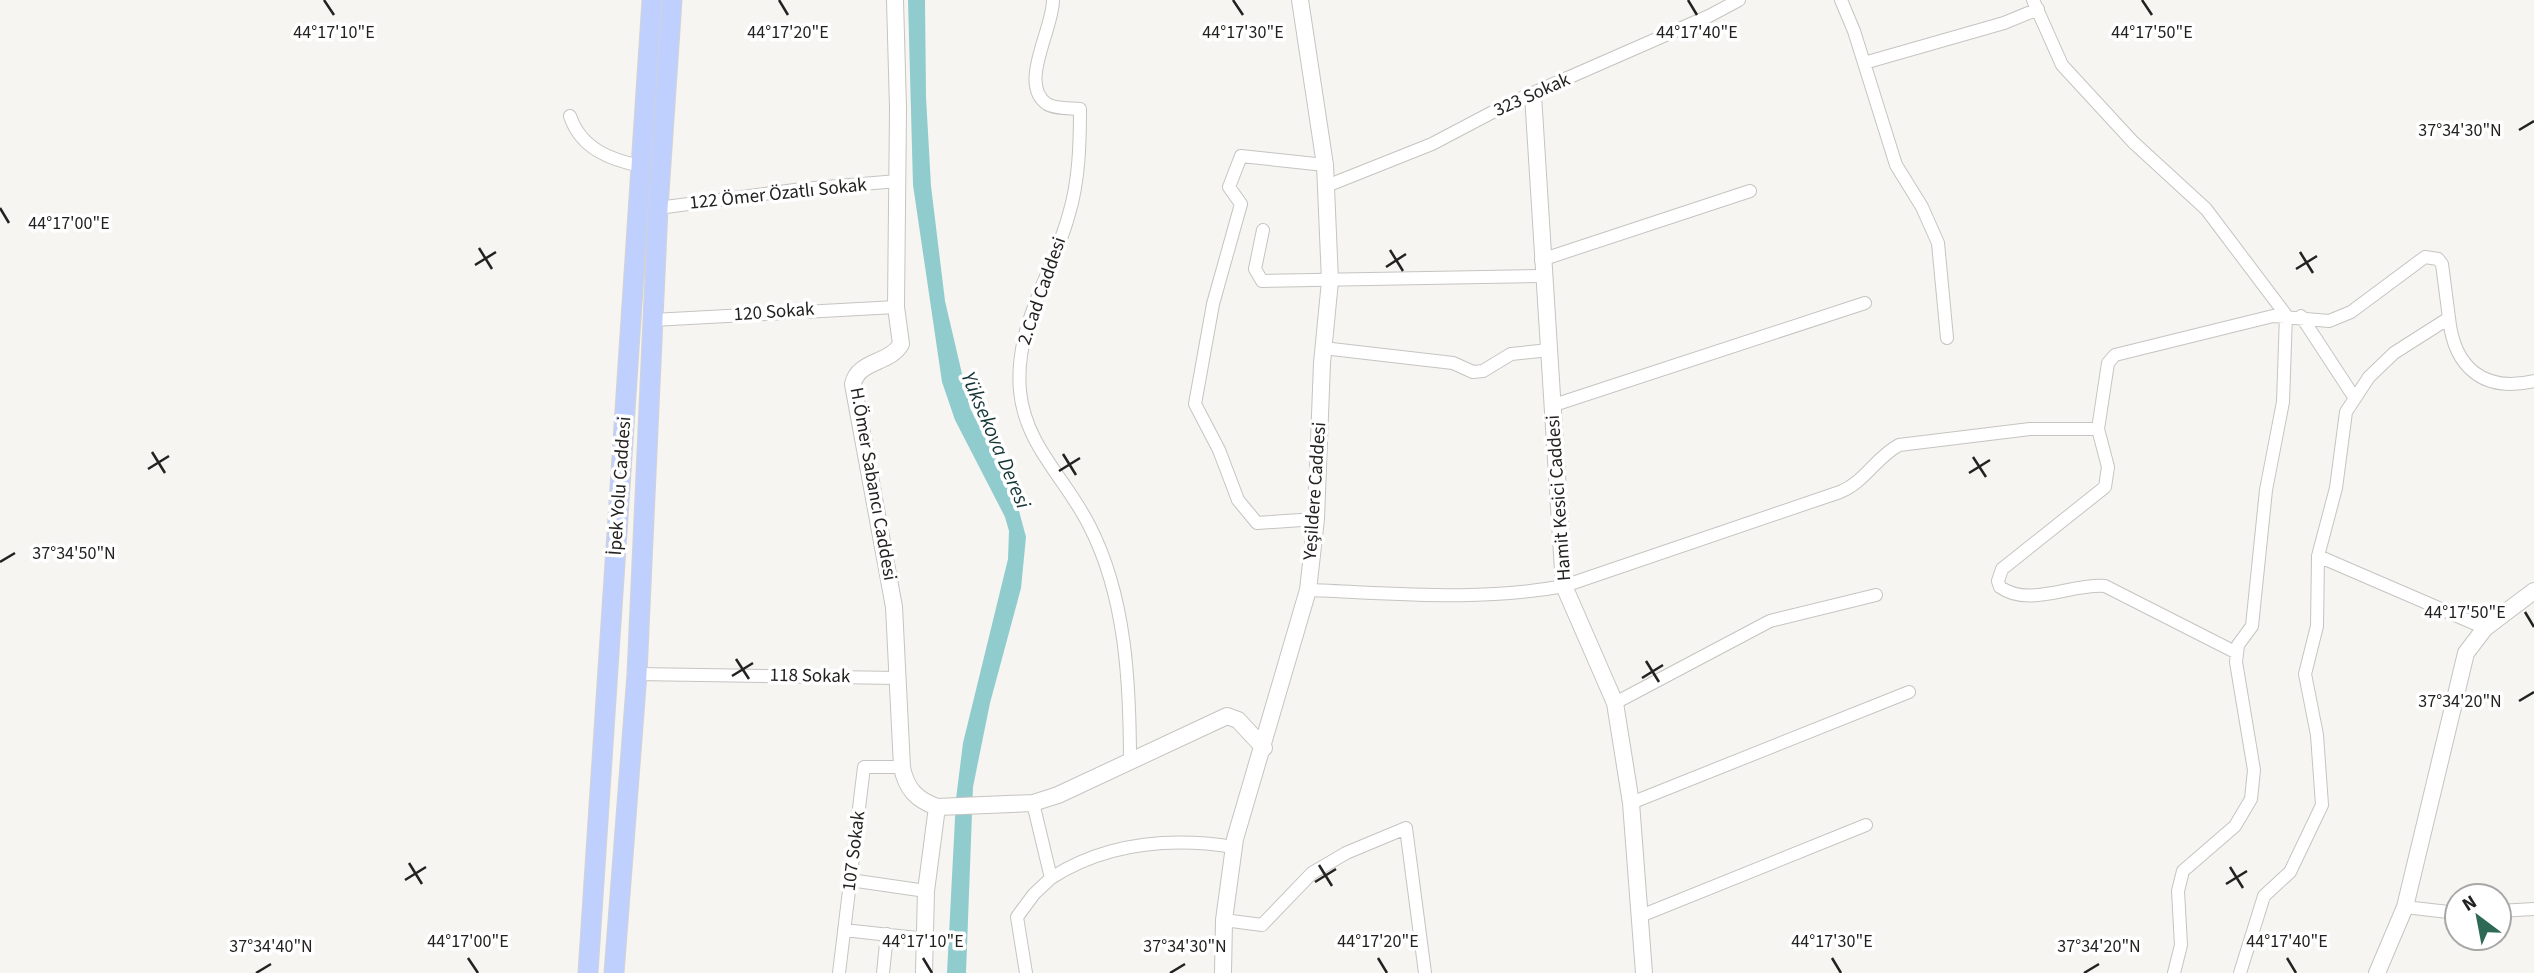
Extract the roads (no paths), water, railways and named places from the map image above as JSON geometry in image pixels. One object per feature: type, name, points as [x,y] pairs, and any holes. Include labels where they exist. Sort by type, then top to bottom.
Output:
[{"type":"highway","name":"İpek Yolu Caddesi","points":[[588,973],[652,0]]},
{"type":"highway","name":"İpek Yolu Caddesi","points":[[614,973],[637,674],[658,208],[672,0]]},
{"type":"street","name":"H.Ömer Sabancı Caddesi","points":[[895,0],[898,181],[896,307],[901,338],[898,350],[863,368],[853,384],[894,607],[900,678],[902,767],[914,794],[943,807]]},
{"type":"street","name":"2.Cad Caddesi","points":[[1053,0],[1053,12],[1034,76],[1037,94],[1049,106],[1080,109],[1079,146],[1069,216],[1022,340],[1019,364],[1021,394],[1031,437],[1089,525],[1113,584],[1130,706],[1130,763]]},
{"type":"street","name":"Yeşildere Caddesi","points":[[1223,973],[1224,920],[1234,847],[1308,590],[1315,519],[1323,348],[1330,281],[1325,166],[1300,0]]},
{"type":"street","name":"323 Sokak","points":[[1324,187],[1432,144],[1739,0]]},
{"type":"street","points":[[1841,0],[1896,165],[1922,206],[1938,243],[1947,338]]},
{"type":"street","points":[[1864,63],[2004,23],[2036,4],[2062,65],[2133,142],[2206,209],[2286,315],[2283,402],[2266,490],[2252,626],[2238,645],[2236,663],[2254,769],[2251,799],[2235,826],[2183,871],[2178,891],[2181,945],[2174,973]]},
{"type":"street","name":"Hamit Kesici Caddesi","points":[[1533,95],[1564,586],[1615,703],[1631,803],[1644,973]]},
{"type":"street","points":[[570,116],[586,141],[599,153],[609,159],[641,166]]},
{"type":"street","points":[[1315,519],[1257,523],[1238,500],[1219,450],[1195,404],[1213,304],[1241,204],[1229,187],[1241,156],[1325,166]]},
{"type":"street","name":"122 Ömer Özatlı Sokak","points":[[658,208],[802,189],[898,181]]},
{"type":"street","points":[[1264,230],[1255,270],[1262,281],[1330,281],[1542,268],[1750,191]]},
{"type":"street","points":[[2237,653],[2105,586],[2093,585],[2034,595],[2017,595],[2000,587],[1997,581],[2002,569],[2105,487],[2108,467],[2098,429],[2108,363],[2115,355],[2160,342],[2286,315],[2329,321],[2351,312],[2416,262],[2431,256],[2442,264],[2452,343],[2463,364],[2479,376],[2499,383],[2519,384],[2534,381]]},
{"type":"street","points":[[1553,405],[1865,303]]},
{"type":"street","name":"120 Sokak","points":[[653,320],[896,307]]},
{"type":"street","points":[[2301,316],[2354,397]]},
{"type":"street","points":[[2240,973],[2264,895],[2290,872],[2322,805],[2317,735],[2305,674],[2317,626],[2318,556],[2336,488],[2346,412],[2369,377],[2394,353],[2449,318]]},
{"type":"street","points":[[1323,348],[1453,363],[1473,372],[1483,371],[1511,354],[1549,350]]},
{"type":"street","points":[[1308,590],[1455,597],[1531,592],[1564,586],[1847,490],[1862,480],[1888,450],[1899,445],[2030,429],[2098,429]]},
{"type":"street","points":[[2318,556],[2485,628]]},
{"type":"street","points":[[2376,973],[2405,907],[2466,653],[2485,628],[2534,591]]},
{"type":"street","points":[[1615,703],[1770,621],[1876,594]]},
{"type":"street","name":"118 Sokak","points":[[637,674],[900,678]]},
{"type":"street","points":[[1631,803],[1909,692]]},
{"type":"street","points":[[924,973],[926,891],[943,807],[1033,803],[1084,785],[1227,716],[1238,720],[1264,748]]},
{"type":"street","name":"107 Sokak","points":[[839,973],[864,767],[902,767]]},
{"type":"street","points":[[1033,803],[1051,878]]},
{"type":"street","points":[[1638,917],[1866,825]]},
{"type":"street","points":[[1224,920],[1262,925],[1312,873],[1346,852],[1406,828],[1425,973]]},
{"type":"street","points":[[1026,973],[1017,917],[1034,894],[1051,878],[1077,862],[1107,851],[1201,842],[1234,847]]},
{"type":"street","points":[[850,880],[926,891]]},
{"type":"street","points":[[2405,907],[2443,911]]},
{"type":"street","points":[[2513,910],[2534,909]]},
{"type":"street","points":[[844,930],[926,939]]},
{"type":"street","points":[[883,973],[887,934]]},
{"type":"water","points":[[908,0],[925,0],[926,97],[931,186],[945,301],[970,408],[1015,496],[1026,537],[1021,588],[990,703],[973,787],[966,973],[947,973],[956,799],[963,743],[1008,559],[1009,531],[1005,517],[955,420],[942,382],[913,185]]},
{"type":"water label","name":"Yüksekova Deresi","points":[[996,440]]}]
